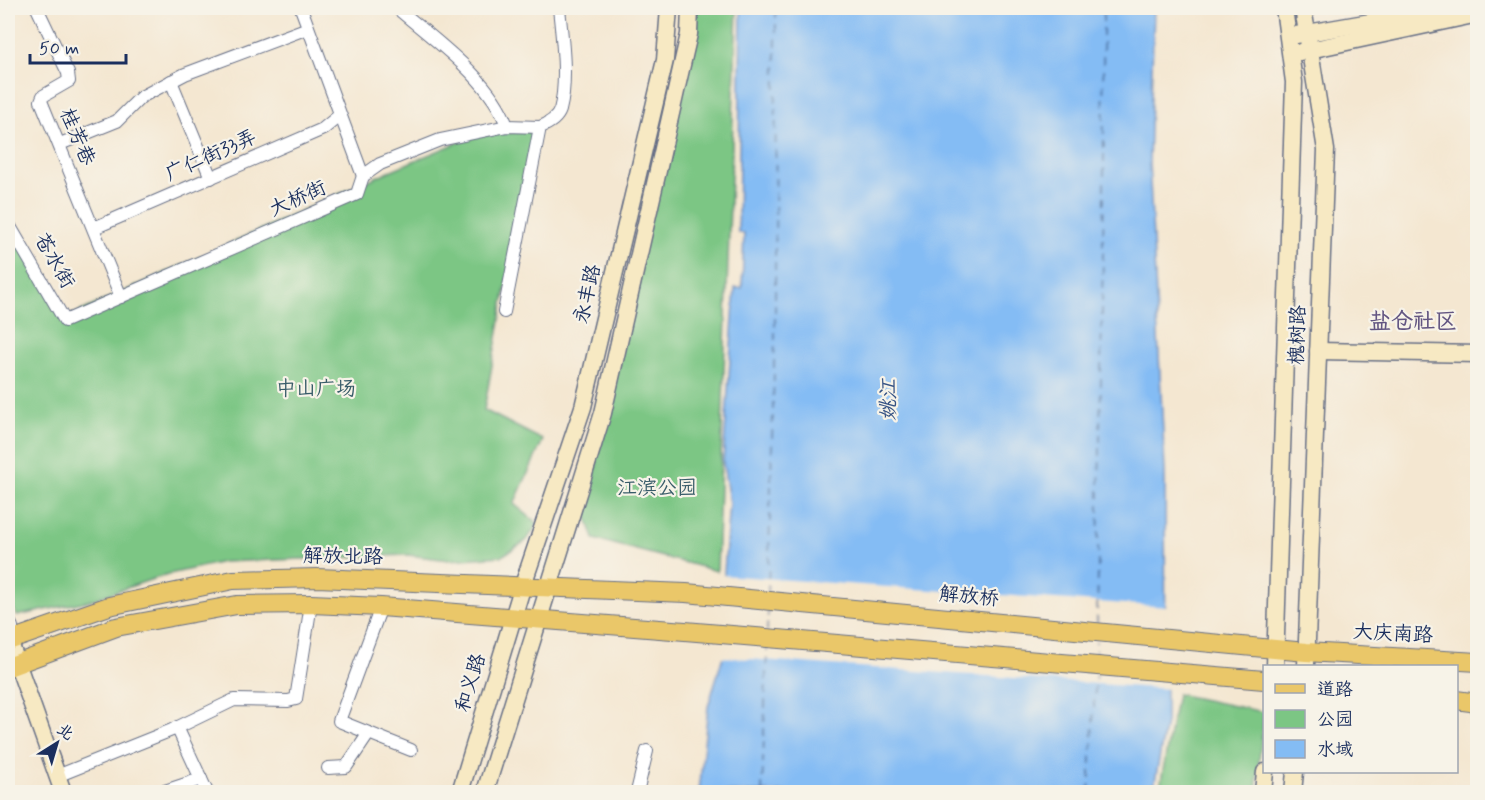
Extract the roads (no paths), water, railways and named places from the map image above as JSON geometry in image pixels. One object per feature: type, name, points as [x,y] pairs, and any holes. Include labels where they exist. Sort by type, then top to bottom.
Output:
[{"type":"main road","name":"永丰路","points":[[523,585],[583,407],[665,60],[669,8]]},
{"type":"main road","name":"永丰路","points":[[550,586],[603,413],[689,34],[690,8]]},
{"type":"main road","name":"槐树路","points":[[1275,658],[1294,81],[1284,8]]},
{"type":"main road","name":"槐树路","points":[[1303,8],[1326,150],[1306,659]]},
{"type":"main road","points":[[1290,55],[1308,41],[1451,8]]},
{"type":"main road","points":[[1288,37],[1308,41],[1478,14]]},
{"type":"main road","points":[[1318,351],[1478,354]]},
{"type":"main road","name":"解放北路","points":[[8,639],[109,606],[233,580],[317,578],[686,592]]},
{"type":"main road","name":"和义路","points":[[460,792],[523,585]]},
{"type":"main road","points":[[485,792],[550,586]]},
{"type":"main road","name":"解放桥","points":[[686,592],[1248,646],[1275,658]]},
{"type":"main road","points":[[13,664],[116,627],[237,605],[311,604],[539,619],[1263,680]]},
{"type":"main road","points":[[8,639],[13,664],[63,792]]},
{"type":"main road","name":"大庆南路","points":[[1275,658],[1478,662]]},
{"type":"main road","points":[[1458,700],[1478,702]]},
{"type":"main road","points":[[1263,792],[1265,773]]},
{"type":"main road","points":[[1293,792],[1295,773]]},
{"type":"street","name":"桂芳巷","points":[[37,8],[69,74],[69,81],[43,96],[41,102],[121,297]]},
{"type":"street","points":[[301,8],[363,176]]},
{"type":"street","points":[[397,8],[484,86],[498,105],[507,126]]},
{"type":"street","points":[[504,312],[540,127],[551,122],[560,111],[563,60],[559,8]]},
{"type":"street","points":[[60,144],[117,121],[141,97],[171,81],[308,28]]},
{"type":"street","points":[[171,81],[212,178]]},
{"type":"street","name":"广仁街33弄","points":[[94,228],[322,129],[340,115]]},
{"type":"street","name":"大桥街","points":[[65,321],[357,194],[363,176],[380,164],[440,140],[507,126],[540,127]]},
{"type":"street","name":"苍水街","points":[[8,223],[65,321]]},
{"type":"street","points":[[57,776],[177,728],[234,700],[296,699],[311,604]]},
{"type":"street","points":[[381,607],[339,721],[411,750]]},
{"type":"street","points":[[8,619],[12,627],[8,639]]},
{"type":"street","points":[[177,728],[207,792]]},
{"type":"street","points":[[328,768],[346,767],[369,733]]},
{"type":"street","points":[[637,792],[647,751]]},
{"type":"street","points":[[162,792],[201,779]]},
{"type":"water","name":"姚江","points":[[741,8],[1154,8],[1149,162],[1165,470],[1166,722],[1153,792],[699,792],[708,707],[729,636],[724,573],[729,502],[723,463],[735,288],[742,288],[744,234],[738,232]]},
{"type":"district","name":"盐仓社区","points":[[1413,322]]},
{"type":"park label","name":"中山广场","points":[[316,389]]},
{"type":"park label","name":"江滨公园","points":[[657,488]]}]
